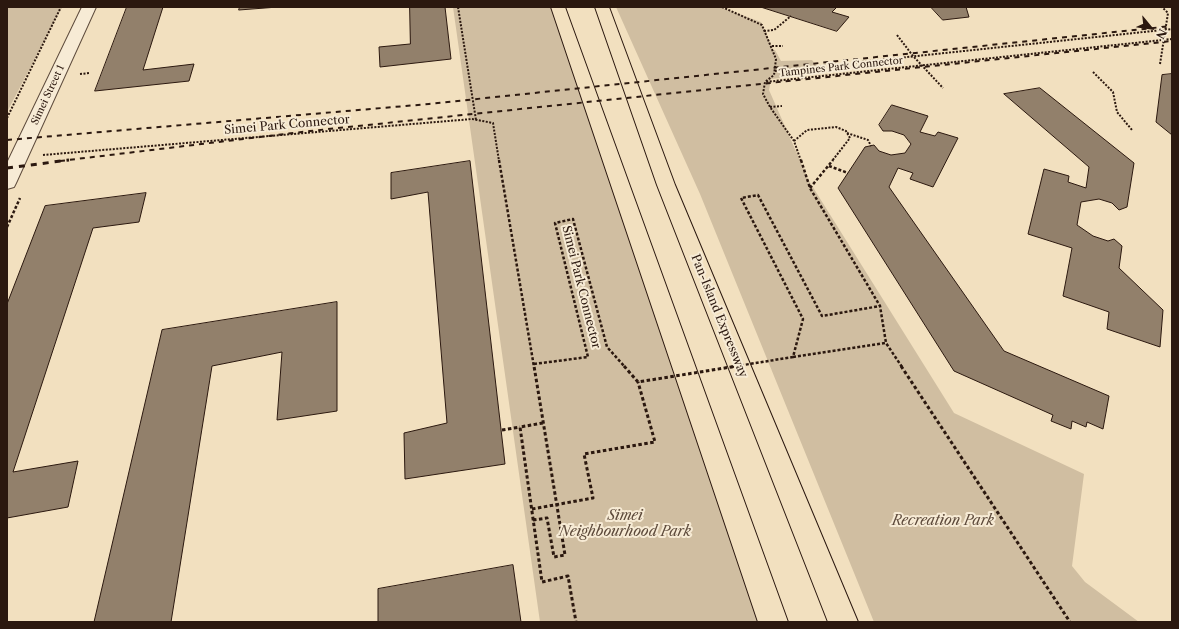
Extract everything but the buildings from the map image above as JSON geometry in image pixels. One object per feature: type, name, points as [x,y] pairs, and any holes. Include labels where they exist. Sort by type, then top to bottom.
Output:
[{"type":"highway","points":[[558,7],[772,622]]},
{"type":"highway","name":"Pan-Island Expressway","points":[[602,7],[666,185],[843,622]]},
{"type":"street","name":"Simei Street 1","points":[[12,152],[89,7]]},
{"type":"street","name":"Simei Street 1","points":[[7,183],[12,152],[53,50]]},
{"type":"path","points":[[7,118],[61,7]]},
{"type":"path","points":[[458,7],[476,120]]},
{"type":"path","points":[[722,7],[762,25],[772,46],[776,59],[774,75],[765,82]]},
{"type":"path","points":[[1160,64],[1168,13],[1162,7]]},
{"type":"path","points":[[764,31],[774,30],[791,16]]},
{"type":"path","points":[[775,71],[1172,29]]},
{"type":"path","points":[[896,35],[921,66],[943,88]]},
{"type":"path","name":"Tampines Park Connector","points":[[880,306],[810,188],[794,141],[770,108],[763,94],[765,82],[1172,39]]},
{"type":"path","points":[[772,46],[784,46]]},
{"type":"path","points":[[1093,72],[1113,92],[1117,112],[1132,130]]},
{"type":"path","points":[[770,108],[782,106]]},
{"type":"path","name":"Simei Park Connector","points":[[12,152],[472,119],[493,123],[534,364],[588,356],[555,223],[573,219],[607,346],[638,382]]},
{"type":"path","points":[[794,141],[807,130],[836,127],[846,131],[850,138],[846,146],[810,188]]},
{"type":"path","points":[[846,133],[868,140],[870,146]]},
{"type":"path","points":[[829,166],[848,173]]},
{"type":"path","points":[[793,357],[803,319],[741,198],[758,195],[822,316],[880,306],[886,343],[1070,622]]},
{"type":"path","points":[[532,509],[593,498],[584,454],[655,442],[638,382],[886,343]]},
{"type":"path","points":[[533,520],[547,518],[554,557],[565,555],[534,364]]},
{"type":"path","points":[[502,430],[543,423]]},
{"type":"path","points":[[520,427],[542,582],[568,576],[576,622]]},
{"type":"green space","points":[[7,7],[62,7],[7,112]]},
{"type":"green space","name":"Simei Neighbourhood Park","points":[[453,7],[554,7],[760,622],[540,622]]},
{"type":"green space","name":"Recreation Park","points":[[616,7],[719,7],[761,22],[773,50],[775,50],[781,61],[812,60],[822,73],[771,79],[769,90],[809,181],[954,413],[1084,474],[1072,566],[1085,582],[1139,622],[874,622],[700,194]]},
{"type":"railway","points":[[7,140],[429,104],[1172,26]]},
{"type":"railway","points":[[60,161],[310,131],[1172,41]]},
{"type":"railway","points":[[7,168],[69,160]]}]
